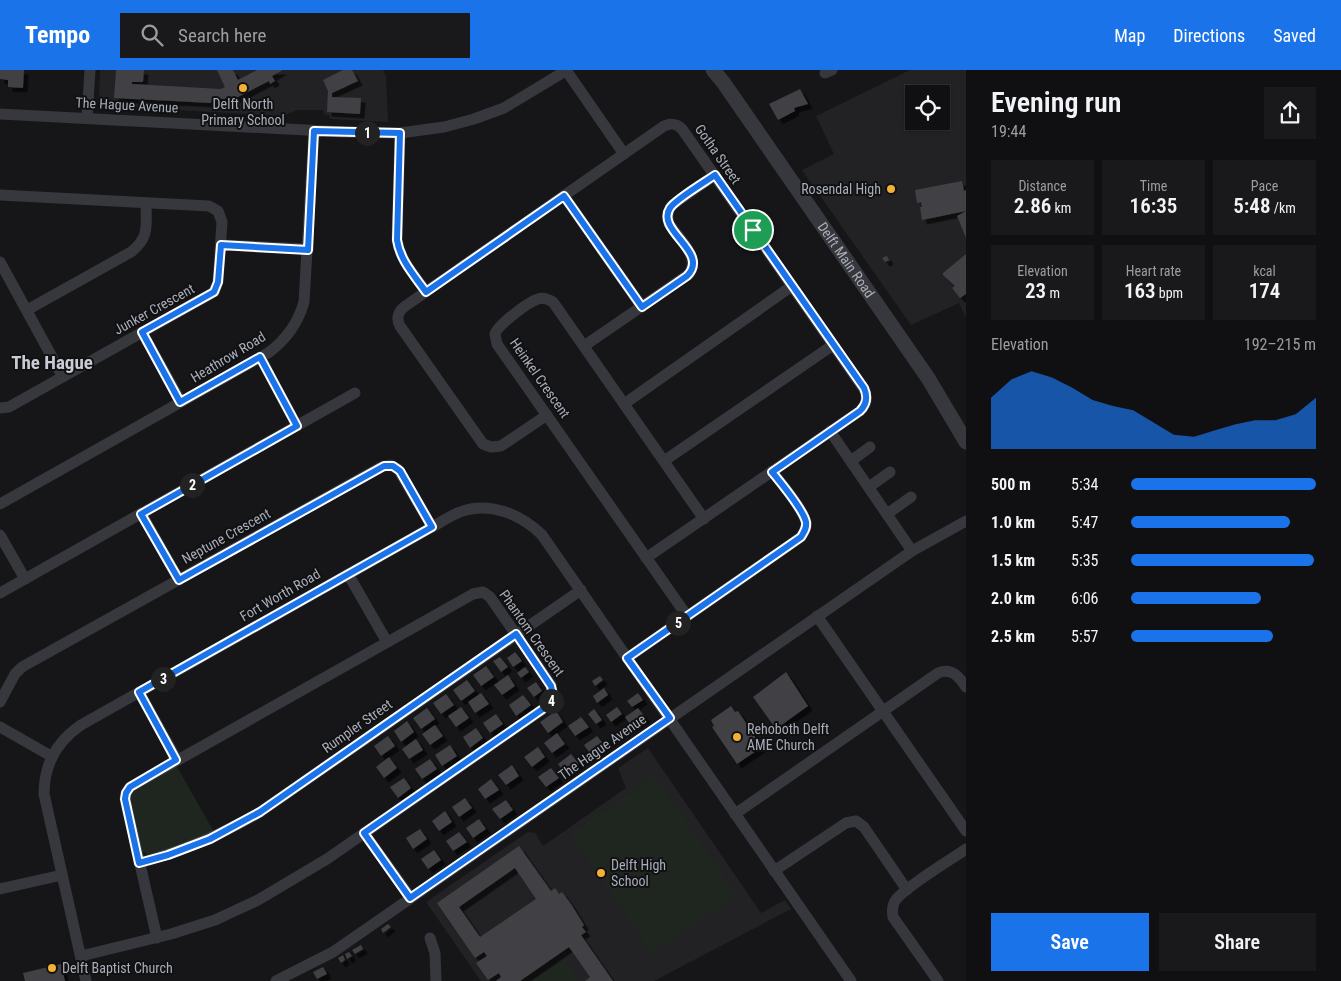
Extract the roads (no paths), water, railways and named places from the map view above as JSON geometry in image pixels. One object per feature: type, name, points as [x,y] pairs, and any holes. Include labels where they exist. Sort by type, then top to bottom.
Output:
[{"type":"street","points":[[87,118],[90,70]]},
{"type":"street","points":[[567,70],[624,154]]},
{"type":"street","name":"The Hague Avenue","points":[[0,114],[314,131],[400,133],[444,127],[504,108],[567,70]]},
{"type":"street","name":"Delft Main Road","points":[[718,74],[928,378],[966,442]]},
{"type":"street","name":"Gotha Street","points":[[546,414],[501,446],[491,447],[483,444],[398,323],[401,309],[664,126],[676,124],[682,129],[715,175],[864,388],[867,397],[865,406],[860,411],[646,558]]},
{"type":"street","name":"Heathrow Road","points":[[0,504],[260,357],[283,341],[294,326],[304,302],[314,131]]},
{"type":"street","points":[[400,133],[397,240],[401,257],[426,292]]},
{"type":"street","points":[[584,346],[687,276],[692,270],[691,255],[669,224],[668,214],[672,205],[715,175]]},
{"type":"street","name":"Junker Crescent","points":[[0,195],[209,206],[215,208],[222,218],[218,282],[214,292],[9,407],[0,408]]},
{"type":"street","points":[[564,196],[642,307]]},
{"type":"street","points":[[27,310],[131,252],[140,245],[144,240],[146,230],[146,204]]},
{"type":"street","points":[[221,245],[308,250]]},
{"type":"street","points":[[0,262],[63,377]]},
{"type":"street","points":[[624,404],[792,286]]},
{"type":"street","name":"Heinkel Crescent","points":[[687,616],[497,344],[495,337],[500,325],[534,300],[546,298],[555,305],[704,519]]},
{"type":"street","points":[[142,332],[180,402]]},
{"type":"street","points":[[664,461],[833,345]]},
{"type":"street","points":[[260,357],[297,426]]},
{"type":"street","points":[[0,593],[355,393]]},
{"type":"street","points":[[830,431],[912,551]]},
{"type":"street","points":[[851,461],[870,447]]},
{"type":"street","name":"Neptune Crescent","points":[[0,702],[15,674],[22,667],[384,466],[393,466],[400,471],[432,527]]},
{"type":"street","points":[[627,658],[801,537],[806,528],[806,521],[772,472]]},
{"type":"street","points":[[869,487],[890,472]]},
{"type":"street","points":[[887,514],[911,497]]},
{"type":"street","name":"Fort Worth Road","points":[[86,981],[44,794],[45,775],[51,756],[61,742],[73,730],[459,512],[490,509],[510,513],[527,522],[542,535],[851,981]]},
{"type":"street","points":[[141,514],[179,580]]},
{"type":"street","name":"The Hague Avenue","points":[[276,981],[333,952],[912,551],[966,521]]},
{"type":"street","name":"The Hague Avenue","points":[[944,534],[966,528]]},
{"type":"street","points":[[0,535],[25,579]]},
{"type":"street","points":[[348,574],[386,642]]},
{"type":"street","name":"Rumpler Street","points":[[139,863],[168,855],[210,839],[260,812],[580,590]]},
{"type":"street","name":"Phantom Crescent","points":[[81,956],[157,938],[215,920],[258,900],[294,880],[550,704],[553,695],[551,686],[487,594],[479,592],[473,594],[132,785],[126,793],[125,799],[157,938]]},
{"type":"street","points":[[817,616],[966,830]]},
{"type":"street","points":[[735,814],[942,671],[950,671],[956,674],[966,687]]},
{"type":"street","points":[[139,692],[176,760]]},
{"type":"street","points":[[0,727],[51,756]]},
{"type":"street","points":[[774,871],[846,823],[856,821],[864,827],[907,890]]},
{"type":"street","points":[[364,833],[410,898]]},
{"type":"street","points":[[938,981],[893,916],[892,907],[896,899],[907,890],[966,849]]},
{"type":"street","points":[[0,889],[62,875]]},
{"type":"street","points":[[430,938],[435,953],[436,981]]},
{"type":"place","name":"Delft North Primary School","points":[[243,88]]},
{"type":"place","name":"Rosendal High","points":[[891,189]]},
{"type":"place","name":"Rehoboth Delft AME Church","points":[[737,737]]},
{"type":"place","name":"Delft High School","points":[[601,873]]},
{"type":"place","name":"Delft Baptist Church","points":[[52,968]]},
{"type":"district","name":"The Hague","points":[[52,362]]}]
